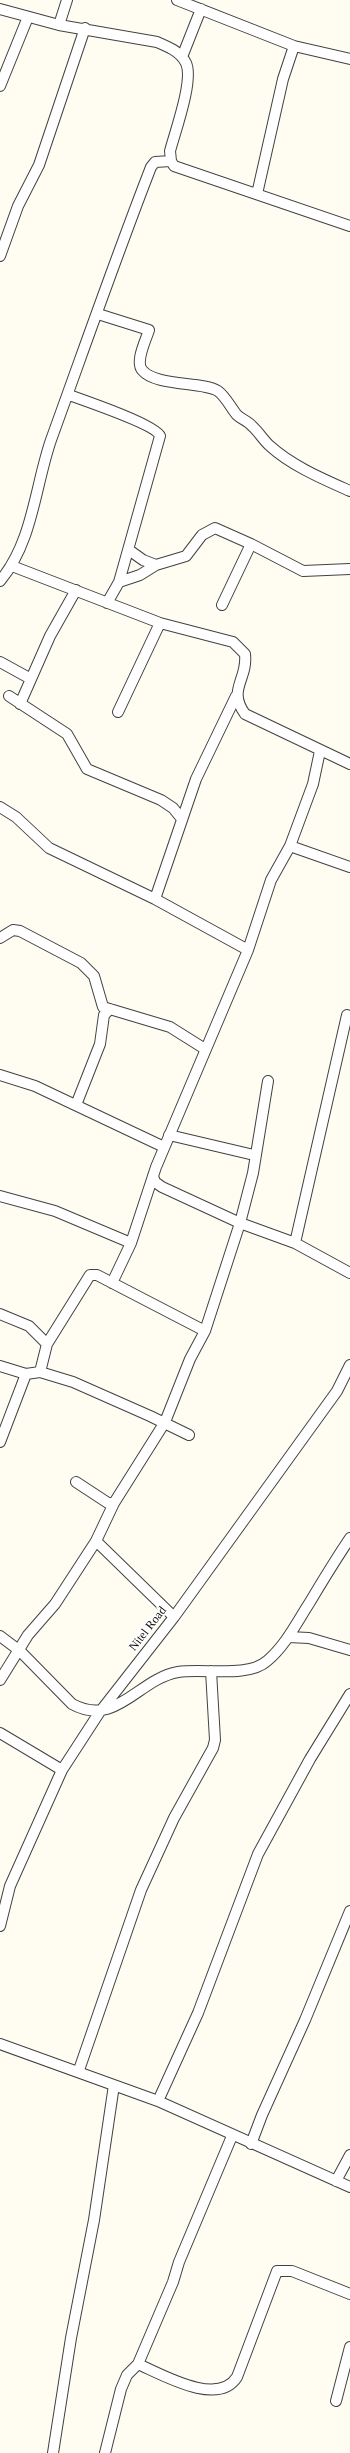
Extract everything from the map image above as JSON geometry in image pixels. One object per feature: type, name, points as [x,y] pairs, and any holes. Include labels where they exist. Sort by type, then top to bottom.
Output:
[{"type":"street","points":[[59,25],[67,0]]},
{"type":"street","points":[[177,0],[294,46],[350,59]]},
{"type":"street","points":[[0,9],[59,25],[84,28],[157,42],[172,48],[182,57],[188,71],[187,81],[170,151],[171,161],[179,169],[350,226]]},
{"type":"street","points":[[182,57],[201,9]]},
{"type":"street","points":[[0,86],[28,17]]},
{"type":"street","points":[[0,256],[18,206],[39,164],[84,28]]},
{"type":"street","points":[[257,194],[283,79],[294,46]]},
{"type":"street","points":[[0,581],[12,566],[24,538],[51,441],[151,167],[155,162],[171,161]]},
{"type":"street","points":[[98,314],[149,330],[139,363],[142,370],[150,376],[188,386],[207,387],[218,391],[239,416],[253,426],[270,446],[280,454],[324,480],[350,491]]},
{"type":"street","points":[[69,395],[131,419],[155,430],[160,436],[119,582],[107,603]]},
{"type":"street","points":[[119,582],[140,575],[156,565],[186,556],[202,535],[215,528],[251,544],[303,571],[350,569]]},
{"type":"street","points":[[222,604],[251,544]]},
{"type":"street","points":[[129,550],[143,560],[156,565]]},
{"type":"street","points":[[12,566],[160,623],[232,642],[245,654],[246,666],[236,696],[196,780],[155,899]]},
{"type":"street","points":[[20,704],[50,636],[76,590]]},
{"type":"street","points":[[118,712],[160,623]]},
{"type":"street","points":[[0,662],[31,679]]},
{"type":"street","points":[[9,696],[67,734],[87,769],[161,800],[173,808],[182,819]]},
{"type":"street","points":[[236,696],[238,704],[246,714],[320,751],[350,764]]},
{"type":"street","points":[[112,1283],[131,1243],[164,1147],[248,950],[271,880],[290,846],[313,784],[320,751]]},
{"type":"street","points":[[0,807],[49,848],[155,899],[248,950]]},
{"type":"street","points":[[290,846],[350,867]]},
{"type":"street","points":[[0,938],[13,930],[20,931],[81,964],[94,976],[103,1007],[170,1027],[205,1049]]},
{"type":"street","points":[[76,1105],[100,1044],[104,1015],[110,1008]]},
{"type":"street","points":[[295,1243],[347,1015]]},
{"type":"street","points":[[0,1075],[35,1086],[164,1147]]},
{"type":"street","points":[[0,1680],[20,1651],[28,1635],[55,1604],[96,1541],[114,1503],[165,1422],[190,1359],[204,1331],[240,1223],[252,1173],[268,1081]]},
{"type":"street","points":[[169,1135],[254,1155]]},
{"type":"street","points":[[153,1176],[155,1182],[162,1187],[240,1223],[295,1243],[350,1273]]},
{"type":"street","points":[[0,1196],[55,1211],[131,1243]]},
{"type":"street","points":[[40,1372],[47,1344],[86,1278],[90,1275],[97,1275],[204,1331]]},
{"type":"street","points":[[0,1314],[29,1326],[47,1344]]},
{"type":"street","name":"Nitel Road","points":[[0,1926],[5,1885],[62,1770],[99,1713],[174,1617],[337,1391],[350,1365]]},
{"type":"street","points":[[0,1366],[26,1374],[40,1372],[73,1382],[165,1422],[189,1435]]},
{"type":"street","points":[[0,1442],[26,1374]]},
{"type":"street","points":[[76,1482],[108,1503],[114,1503]]},
{"type":"street","points":[[0,1636],[20,1651],[72,1704],[80,1709],[99,1713],[128,1700],[160,1678],[178,1672],[252,1669],[267,1662],[288,1637],[350,1538]]},
{"type":"street","points":[[96,1541],[174,1617]]},
{"type":"street","points":[[288,1637],[309,1638],[350,1650]]},
{"type":"street","points":[[79,2070],[141,1890],[174,1818],[213,1748],[215,1740],[211,1671]]},
{"type":"street","points":[[158,2101],[198,2013],[258,1854],[310,1759],[350,1694]]},
{"type":"street","points":[[0,1733],[62,1770]]},
{"type":"street","points":[[251,2144],[262,2115],[306,2020],[350,1911]]},
{"type":"street","points":[[0,2044],[79,2070],[158,2101],[232,2136],[350,2187]]},
{"type":"street","points":[[53,2453],[71,2338],[94,2220],[114,2085]]},
{"type":"street","points":[[105,2453],[121,2389],[127,2375],[138,2364],[232,2136]]},
{"type":"street","points":[[336,2181],[350,2155]]},
{"type":"street","points":[[138,2364],[201,2389],[224,2389],[232,2385],[237,2377],[277,2271],[292,2271],[350,2294]]},
{"type":"street","points":[[336,2401],[350,2347]]}]
